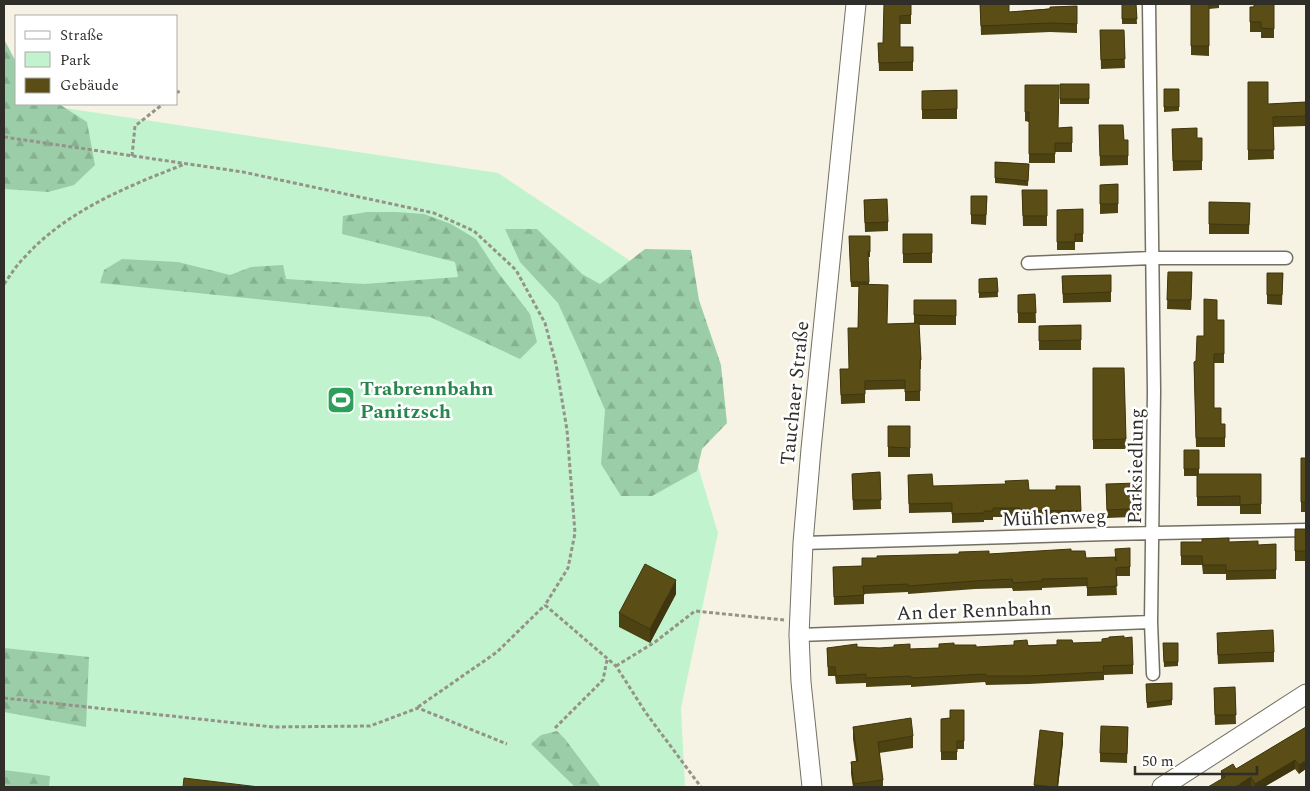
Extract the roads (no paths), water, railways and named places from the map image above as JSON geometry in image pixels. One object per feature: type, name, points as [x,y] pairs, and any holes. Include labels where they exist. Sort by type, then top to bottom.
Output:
[{"type":"street","name":"Tauchaer Straße","points":[[812,787],[804,721],[799,627],[803,543],[856,4]]},
{"type":"street","name":"Parksiedlung","points":[[1149,4],[1154,391],[1151,622],[1153,674]]},
{"type":"street","points":[[1028,263],[1152,258],[1286,258]]},
{"type":"street","name":"Mühlenweg","points":[[803,543],[1306,530]]},
{"type":"street","name":"An der Rennbahn","points":[[799,627],[1151,622]]},
{"type":"street","points":[[1162,787],[1306,694]]},
{"type":"place","name":"Trabrennbahn Panitzsch","points":[[341,400]]}]
